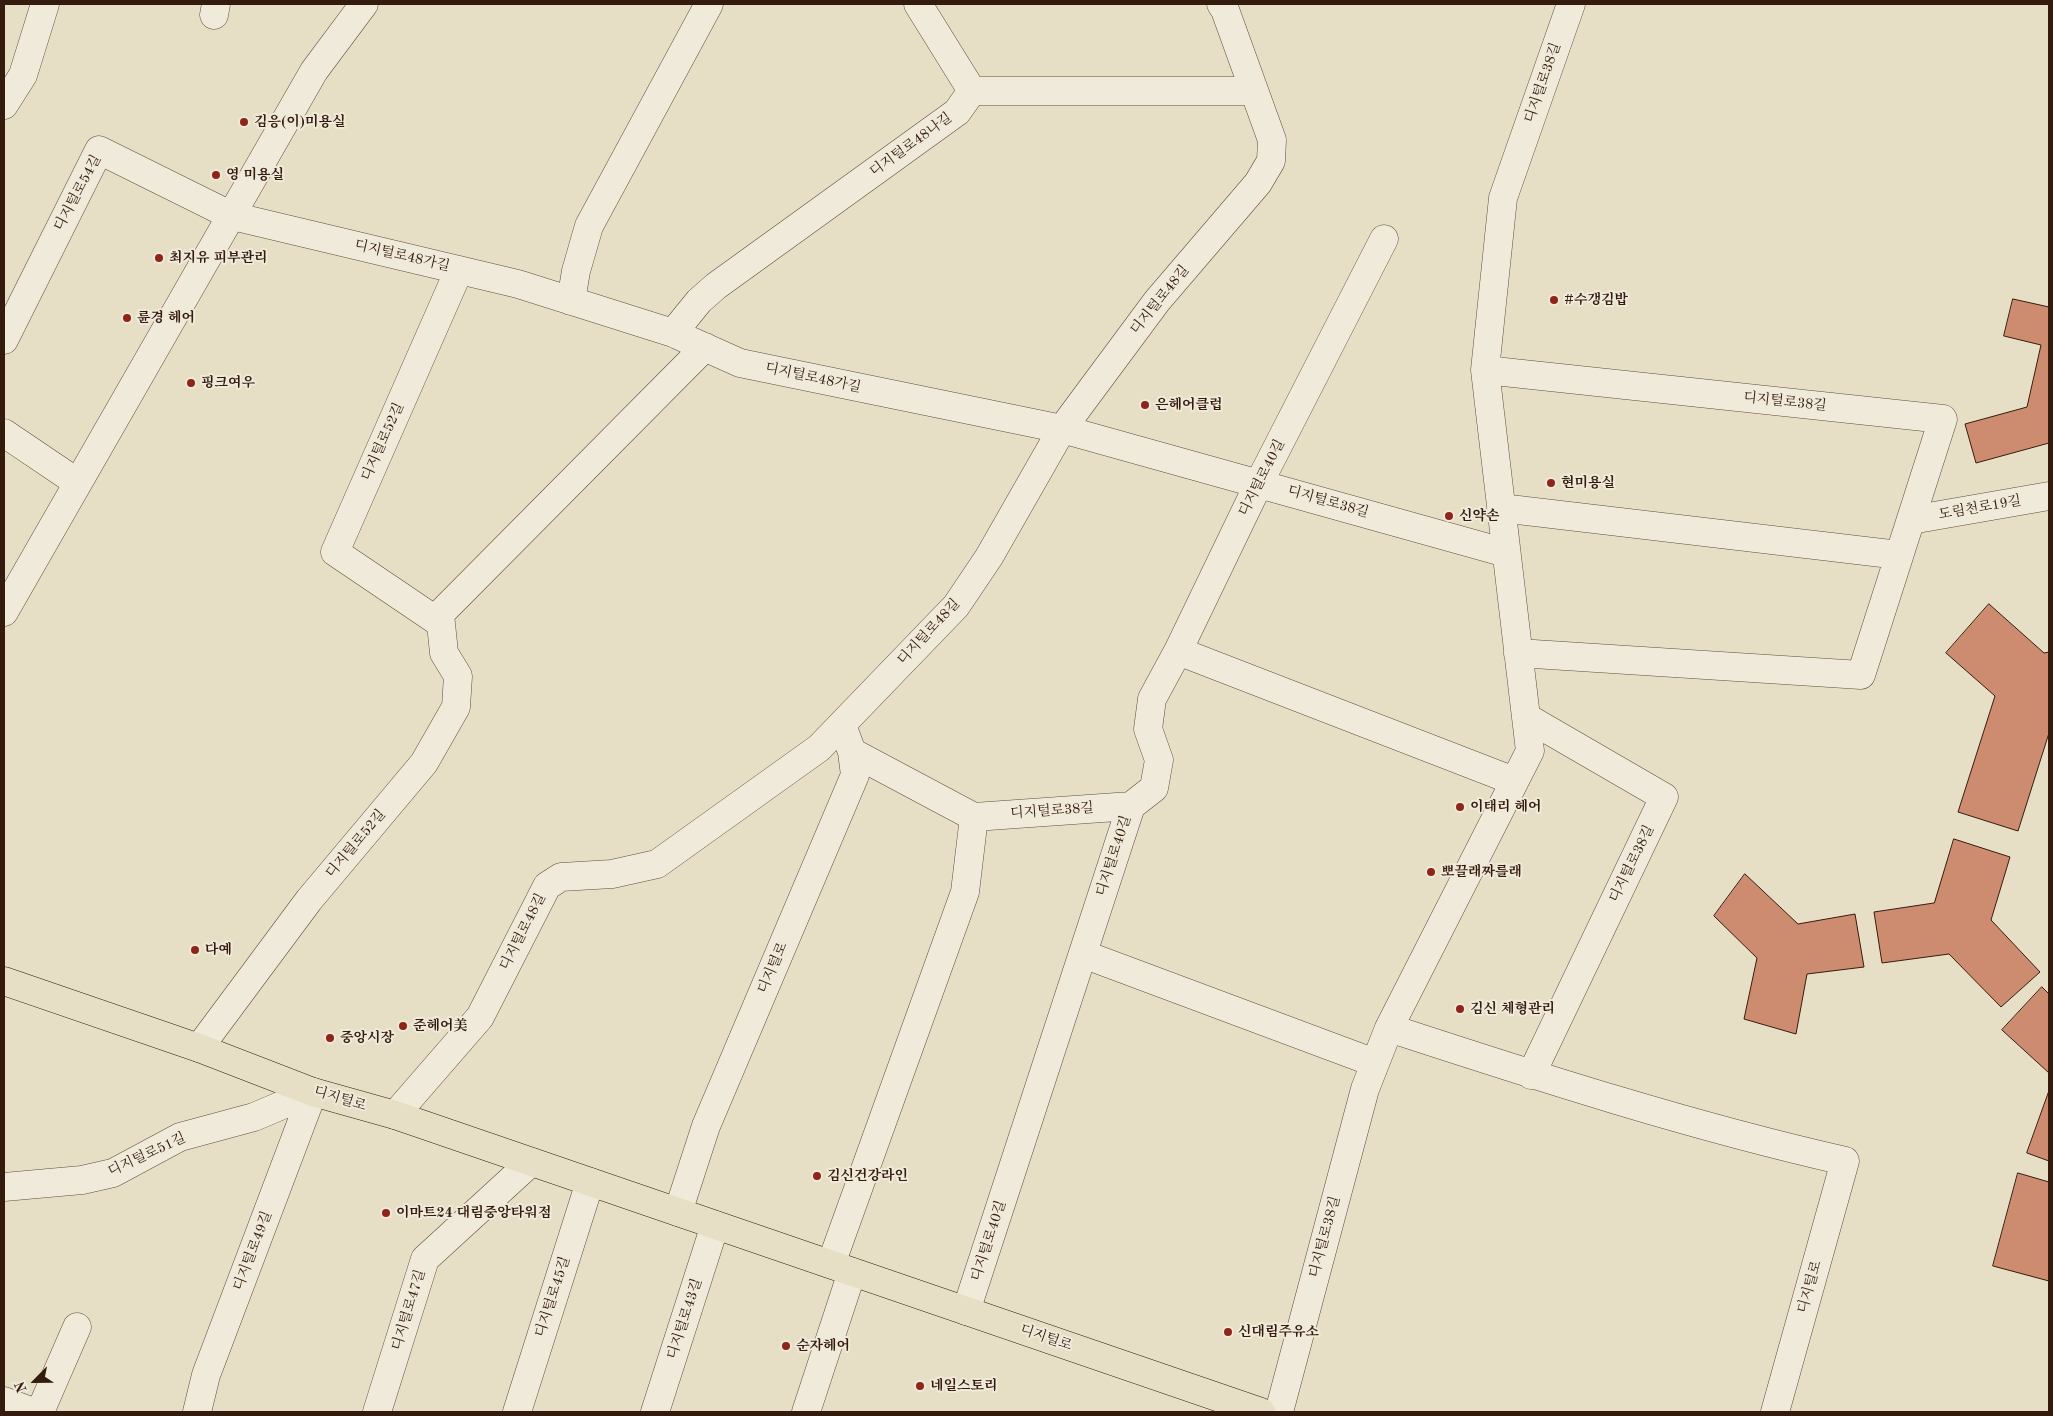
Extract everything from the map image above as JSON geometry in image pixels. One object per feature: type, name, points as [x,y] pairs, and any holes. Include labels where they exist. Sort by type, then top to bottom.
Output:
[{"type":"main road","name":"디지털로","points":[[4,982],[199,1048],[314,1092],[395,1115],[1262,1412]]},
{"type":"street","points":[[4,105],[23,75],[45,4]]},
{"type":"street","points":[[4,612],[314,71],[364,4]]},
{"type":"street","points":[[571,301],[576,271],[589,226],[709,4]]},
{"type":"street","points":[[918,4],[972,91],[1254,91]]},
{"type":"street","name":"디지털로48길","points":[[395,1115],[480,1017],[547,886],[561,877],[612,874],[656,864],[820,748],[956,606],[989,557],[1062,429],[1157,301],[1258,182],[1271,161],[1272,140],[1225,10],[1220,4]]},
{"type":"street","name":"디지털로38길","points":[[1279,1412],[1365,1088],[1389,1028],[1530,751],[1485,370],[1503,198],[1571,4]]},
{"type":"street","name":"디지털로48나길","points":[[673,333],[700,301],[716,286],[957,112],[972,91]]},
{"type":"street","name":"디지털로54길","points":[[4,340],[99,150],[232,216]]},
{"type":"street","name":"디지털로48가길","points":[[232,216],[518,284],[673,333],[740,363],[1062,429]]},
{"type":"street","name":"디지털로40길","points":[[966,1311],[1130,806],[1154,788],[1159,760],[1148,729],[1152,699],[1178,650],[1259,483],[1384,239]]},
{"type":"street","name":"디지털로52길","points":[[199,1048],[309,900],[424,763],[456,707],[458,676],[444,653],[440,623],[334,552],[460,270]]},
{"type":"street","points":[[440,623],[440,614],[705,347]]},
{"type":"street","name":"디지털로38길","points":[[1485,370],[1943,419],[1861,675],[1518,653]]},
{"type":"street","name":"디지털로38길","points":[[1062,429],[1499,552],[1506,551]]},
{"type":"street","points":[[4,433],[78,483]]},
{"type":"street","name":"도림천로19길","points":[[1911,520],[2049,496]]},
{"type":"street","points":[[1501,508],[1899,555]]},
{"type":"street","points":[[1178,650],[1514,781]]},
{"type":"street","name":"디지털로38길","points":[[1526,717],[1664,797],[1531,1075]]},
{"type":"street","name":"디지털로","points":[[678,1212],[706,1126],[855,775],[852,752],[842,725]]},
{"type":"street","points":[[806,1412],[841,1268],[965,892],[974,817],[852,752]]},
{"type":"street","name":"디지털로38길","points":[[974,817],[1130,806]]},
{"type":"street","points":[[1082,954],[1375,1063]]},
{"type":"street","points":[[1389,1028],[1531,1075]]},
{"type":"street","name":"디지털로","points":[[1531,1075],[1777,1146],[1845,1161],[1775,1412]]},
{"type":"street","name":"디지털로51길","points":[[4,1187],[82,1180],[113,1173],[180,1138],[254,1117],[314,1092]]},
{"type":"street","name":"디지털로49길","points":[[197,1412],[206,1375],[314,1092]]},
{"type":"street","name":"디지털로47길","points":[[377,1412],[425,1259],[531,1162]]},
{"type":"street","name":"디지털로45길","points":[[517,1412],[590,1182]]},
{"type":"street","name":"디지털로43길","points":[[655,1412],[715,1225]]},
{"type":"street","points":[[40,1412],[77,1328]]},
{"type":"street","points":[[4,1400],[34,1412]]},
{"type":"building","points":[[2013,299],[2049,307],[2049,443],[1976,463],[1965,424],[2027,407],[2041,345],[2004,336]]},
{"type":"building","points":[[1989,604],[2044,653],[2049,652],[2049,733],[2018,831],[1958,812],[1995,696],[1946,653]]},
{"type":"building","points":[[1954,839],[2010,857],[1991,920],[2040,972],[2001,1007],[1949,954],[1882,963],[1874,912],[1934,903]]},
{"type":"building","points":[[1745,874],[1798,924],[1855,914],[1864,967],[1807,974],[1796,1034],[1744,1019],[1757,958],[1714,916]]},
{"type":"building","points":[[2042,987],[2049,994],[2049,1073],[2002,1030]]},
{"type":"building","points":[[2049,1091],[2049,1161],[2027,1153]]},
{"type":"building","points":[[2018,1173],[2049,1182],[2049,1281],[1993,1266]]},
{"type":"place","name":"김응(이)미용실","points":[[244,122]]},
{"type":"place","name":"영 미용실","points":[[216,175]]},
{"type":"place","name":"최지유 피부관리","points":[[159,258]]},
{"type":"place","name":"#수갱김밥","points":[[1554,300]]},
{"type":"place","name":"륜경 헤어","points":[[127,318]]},
{"type":"place","name":"핑크여우","points":[[191,383]]},
{"type":"place","name":"은헤어클럽","points":[[1145,405]]},
{"type":"place","name":"현미용실","points":[[1551,483]]},
{"type":"place","name":"신약손","points":[[1449,516]]},
{"type":"place","name":"이태리 헤어","points":[[1460,807]]},
{"type":"place","name":"뽀끌래짜를래","points":[[1431,872]]},
{"type":"place","name":"다예","points":[[195,950]]},
{"type":"place","name":"김신 체형관리","points":[[1460,1009]]},
{"type":"place","name":"준헤어美","points":[[403,1026]]},
{"type":"place","name":"중앙시장","points":[[330,1038]]},
{"type":"place","name":"김신건강라인","points":[[817,1176]]},
{"type":"place","name":"이마트24 대림중앙타워점","points":[[386,1213]]},
{"type":"place","name":"신대림주유소","points":[[1228,1332]]},
{"type":"place","name":"순자헤어","points":[[786,1346]]},
{"type":"place","name":"네일스토리","points":[[920,1386]]}]
